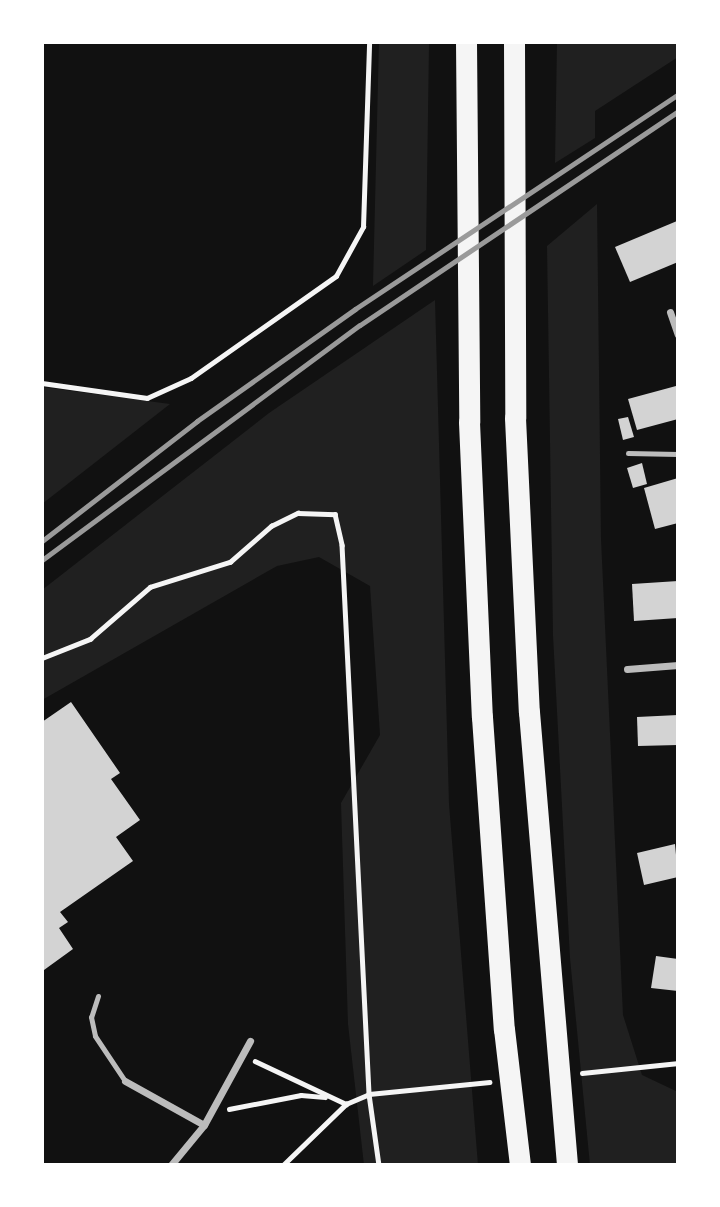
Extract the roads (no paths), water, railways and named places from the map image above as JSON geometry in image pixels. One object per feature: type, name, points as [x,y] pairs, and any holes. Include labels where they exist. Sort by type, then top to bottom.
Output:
[{"type":"highway","points":[[466,42],[469,422],[482,717],[504,1029],[520,1165]]},
{"type":"highway","points":[[514,42],[516,431],[529,712],[566,1165]]},
{"type":"street","points":[[670,312],[678,335]]},
{"type":"street","points":[[627,669],[678,665]]},
{"type":"street","points":[[171,1165],[204,1125],[208,1113],[250,1041]]},
{"type":"street","points":[[125,1081],[204,1125]]},
{"type":"lane","points":[[628,453],[678,454]]},
{"type":"lane","points":[[98,996],[92,1017],[95,1036],[125,1081]]},
{"type":"railway","points":[[42,541],[197,421],[355,309],[678,94]]},
{"type":"railway","points":[[42,560],[360,325],[678,111]]}]
